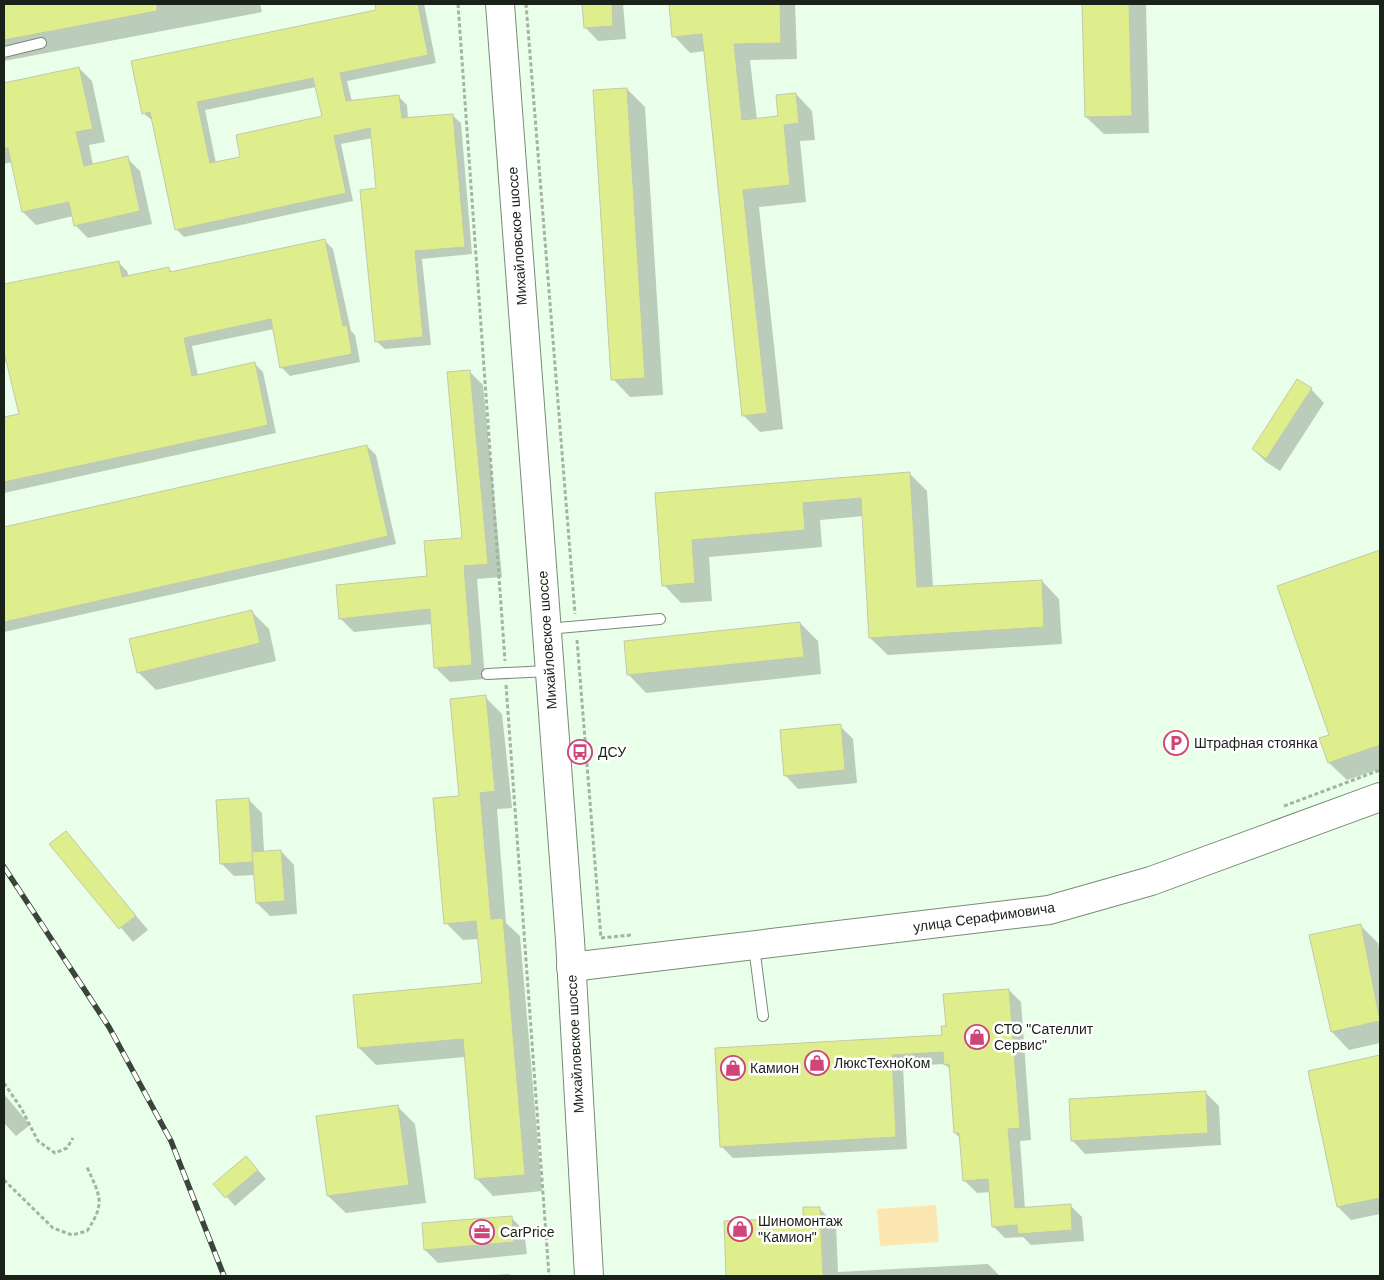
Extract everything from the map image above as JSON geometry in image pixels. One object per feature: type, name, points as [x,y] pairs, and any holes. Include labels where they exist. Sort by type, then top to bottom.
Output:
[{"type":"main road","name":"Михайловское шоссе","points":[[500,4],[571,967],[589,1276]]},
{"type":"main road","name":"улица Серафимовича","points":[[571,967],[1049,910],[1151,881],[1380,797]]},
{"type":"lane","points":[[4,52],[41,43]]},
{"type":"lane","points":[[546,629],[660,619]]},
{"type":"lane","points":[[487,674],[550,671]]},
{"type":"lane","points":[[754,946],[763,1016]]},
{"type":"path","points":[[458,4],[549,1276]]},
{"type":"path","points":[[526,4],[601,938],[641,935]]},
{"type":"path","points":[[1283,807],[1380,770]]},
{"type":"path","points":[[4,1084],[21,1108],[38,1141],[55,1153],[67,1148],[73,1138]]},
{"type":"path","points":[[4,1180],[53,1228],[72,1235],[87,1231],[98,1214],[99,1194],[87,1167]]},
{"type":"shaded area","points":[[936,1205],[939,1242],[880,1246],[877,1209]]},
{"type":"building","points":[[4,4],[157,4],[157,11],[4,40]]},
{"type":"building","points":[[375,4],[418,4],[428,55],[340,73],[346,101],[399,95],[402,118],[453,114],[465,247],[415,251],[423,337],[375,342],[360,190],[376,188],[370,128],[334,136],[346,193],[175,230],[150,112],[142,114],[131,61],[376,10]],"holes":[[[313,78],[322,116],[236,135],[240,157],[210,163],[197,102]]]},
{"type":"building","points":[[582,4],[612,4],[613,26],[584,28]]},
{"type":"building","points":[[669,4],[780,4],[781,43],[734,44],[742,120],[778,116],[776,95],[796,93],[799,123],[784,125],[790,185],[743,190],[767,413],[742,416],[702,34],[672,37]]},
{"type":"building","points":[[1082,4],[1129,4],[1132,116],[1085,117]]},
{"type":"building","points":[[79,67],[93,129],[76,132],[84,166],[128,156],[140,211],[74,226],[69,202],[22,212],[8,148],[4,148],[4,83]]},
{"type":"building","points":[[627,88],[645,378],[611,380],[593,90]]},
{"type":"building","points":[[325,239],[343,326],[347,325],[352,354],[280,368],[271,319],[184,338],[192,376],[255,362],[268,425],[4,482],[4,417],[19,414],[4,352],[4,284],[119,261],[122,277],[169,267],[170,272]]},
{"type":"building","points":[[470,370],[488,564],[464,566],[472,665],[434,668],[430,609],[339,619],[336,585],[427,576],[424,541],[462,538],[447,372]]},
{"type":"building","points":[[1297,379],[1312,388],[1266,459],[1252,449]]},
{"type":"building","points":[[367,445],[388,536],[4,622],[4,527]]},
{"type":"building","points":[[910,472],[917,587],[1042,580],[1044,627],[869,638],[861,498],[803,503],[805,530],[692,540],[695,583],[662,586],[655,493]]},
{"type":"building","points":[[1380,550],[1380,745],[1328,763],[1319,738],[1329,735],[1277,586]]},
{"type":"building","points":[[252,610],[260,643],[137,673],[129,639]]},
{"type":"building","points":[[800,622],[804,657],[627,675],[624,641]]},
{"type":"building","points":[[486,695],[495,791],[480,793],[491,919],[503,918],[525,1175],[475,1179],[463,1039],[358,1048],[353,995],[482,983],[476,921],[444,924],[433,798],[459,796],[450,699]]},
{"type":"building","points":[[841,724],[845,770],[784,776],[780,730]]},
{"type":"building","points":[[249,798],[253,862],[220,864],[216,800]]},
{"type":"building","points":[[66,831],[136,916],[119,929],[49,844]]},
{"type":"building","points":[[281,850],[285,901],[256,903],[252,852]]},
{"type":"building","points":[[1361,924],[1380,1021],[1331,1032],[1309,935]]},
{"type":"building","points":[[1009,989],[1020,1128],[1008,1129],[1015,1208],[1071,1204],[1072,1230],[1018,1234],[1017,1225],[992,1227],[988,1179],[963,1181],[959,1133],[954,1133],[949,1064],[944,1065],[943,1052],[892,1055],[896,1137],[720,1147],[715,1048],[942,1035],[941,1026],[946,1026],[943,994]]},
{"type":"building","points":[[1380,1055],[1380,1198],[1337,1207],[1308,1071]]},
{"type":"building","points":[[1206,1091],[1208,1133],[1071,1141],[1069,1099]]},
{"type":"building","points":[[398,1105],[409,1185],[327,1196],[316,1116]]},
{"type":"building","points":[[246,1156],[258,1170],[225,1198],[213,1184]]},
{"type":"building","points":[[803,1207],[820,1207],[823,1276],[726,1276],[724,1221],[803,1218]]},
{"type":"building","points":[[512,1216],[514,1242],[424,1250],[422,1223]]},
{"type":"railway","points":[[4,867],[109,1027],[171,1141],[224,1276]]},
{"type":"place","name":"Штрафная стоянка","points":[[1176,743]]},
{"type":"place","name":"ДСУ","points":[[580,752]]},
{"type":"place","name":"СТО \"Сателлит Сервис\"","points":[[977,1037]]},
{"type":"place","name":"ЛюксТехноКом","points":[[817,1063]]},
{"type":"place","name":"Камион","points":[[733,1068]]},
{"type":"place","name":"Шиномонтаж \"Камион\"","points":[[740,1229]]},
{"type":"place","name":"CarPrice","points":[[482,1232]]}]
